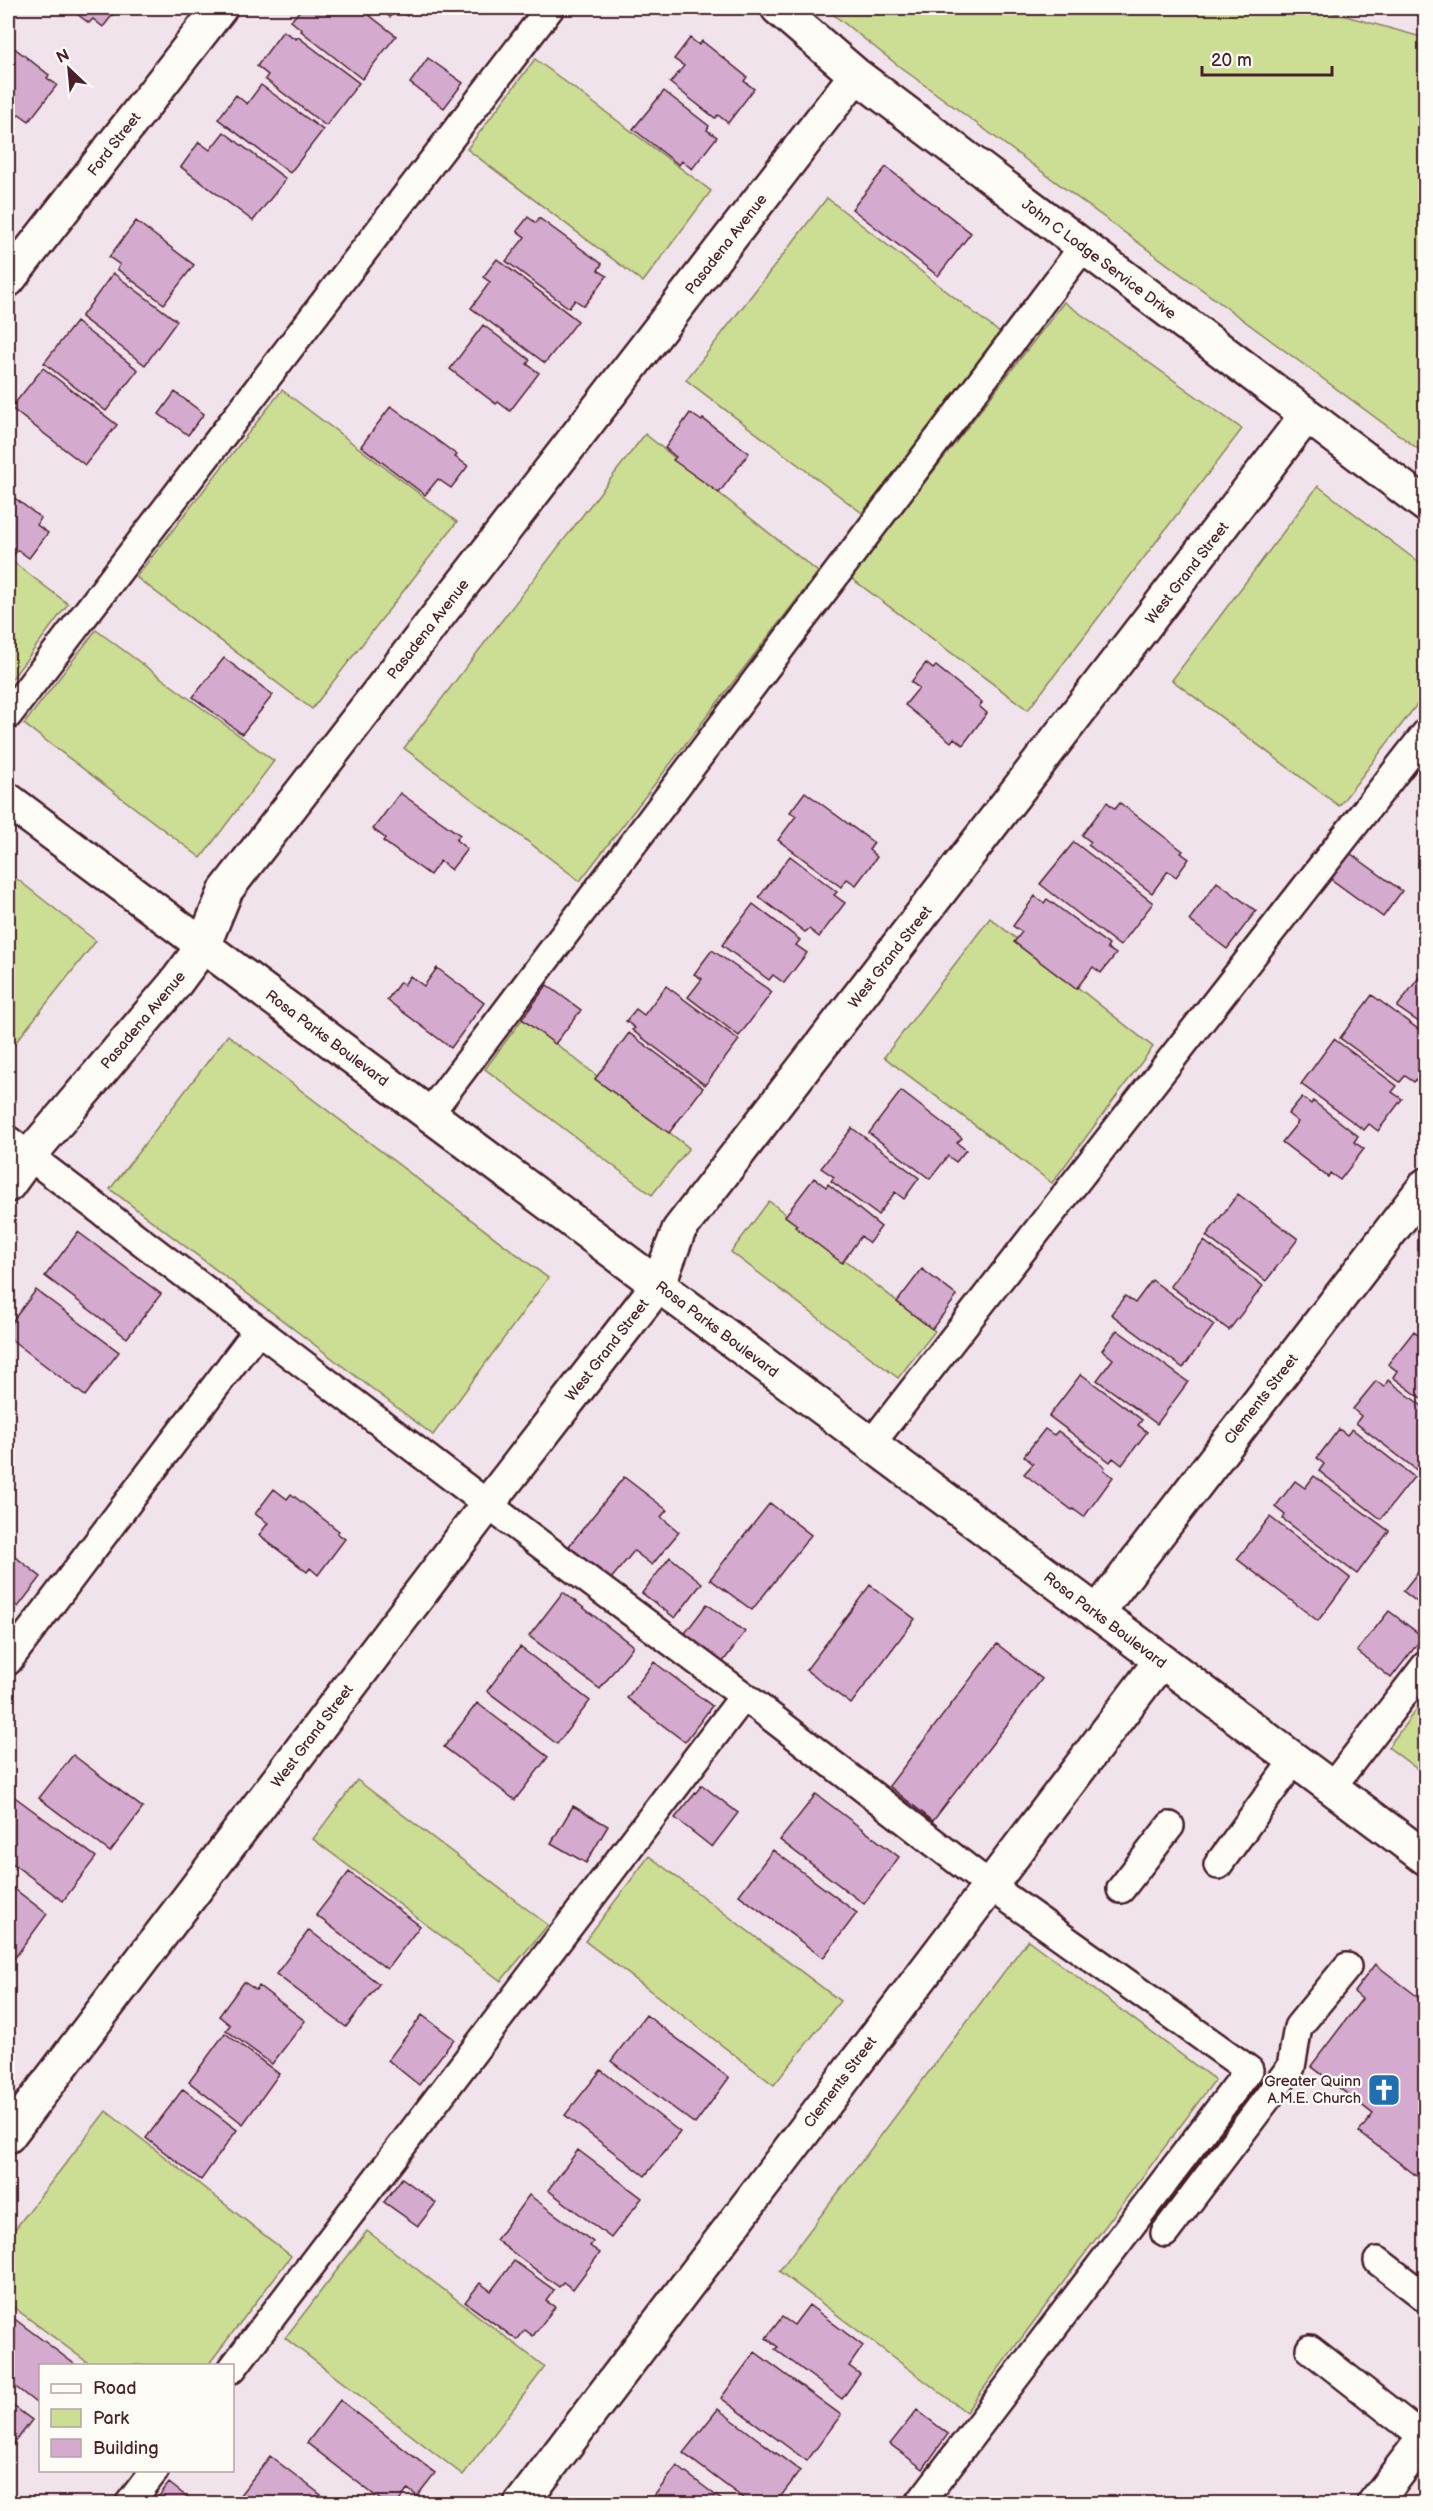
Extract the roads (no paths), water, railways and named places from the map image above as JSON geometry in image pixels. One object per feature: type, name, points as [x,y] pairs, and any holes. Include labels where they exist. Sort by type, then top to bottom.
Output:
[{"type":"main road","name":"Ford Street","points":[[8,280],[220,8]]},
{"type":"main road","name":"John C Lodge Service Drive","points":[[778,8],[856,75],[1425,505]]},
{"type":"main road","name":"Pasadena Avenue","points":[[8,1185],[18,1148],[174,985],[203,946],[226,890],[856,75]]},
{"type":"main road","name":"West Grand Street","points":[[8,2136],[488,1504],[658,1285],[679,1230],[1306,416]]},
{"type":"main road","name":"Rosa Parks Boulevard","points":[[8,800],[1425,1858]]},
{"type":"main road","name":"Clements Street","points":[[1097,1613],[1425,1185]]},
{"type":"main road","name":"Clements Street","points":[[521,2504],[1160,1662]]},
{"type":"main road","points":[[1374,2504],[1425,2437]]},
{"type":"lane","points":[[8,715],[550,8]]},
{"type":"lane","points":[[429,1114],[1083,247]]},
{"type":"lane","points":[[871,1444],[1425,733]]},
{"type":"lane","points":[[18,1148],[744,1696],[989,1885],[1249,2070],[919,2504]]},
{"type":"lane","points":[[8,1660],[258,1330]]},
{"type":"lane","points":[[1331,1788],[1425,1665]]},
{"type":"lane","points":[[234,2366],[744,1696]]},
{"type":"lane","points":[[1218,1865],[1294,1760]]},
{"type":"lane","points":[[1121,1889],[1170,1826]]},
{"type":"lane","points":[[1165,2233],[1291,2067],[1298,2027],[1347,1967]]},
{"type":"lane","points":[[1378,2261],[1425,2298]]},
{"type":"lane","points":[[1310,2349],[1425,2437]]},
{"type":"lane","points":[[129,2504],[153,2472]]},
{"type":"place","name":"Greater Quinn A.M.E. Church","points":[[1384,2090]]}]
